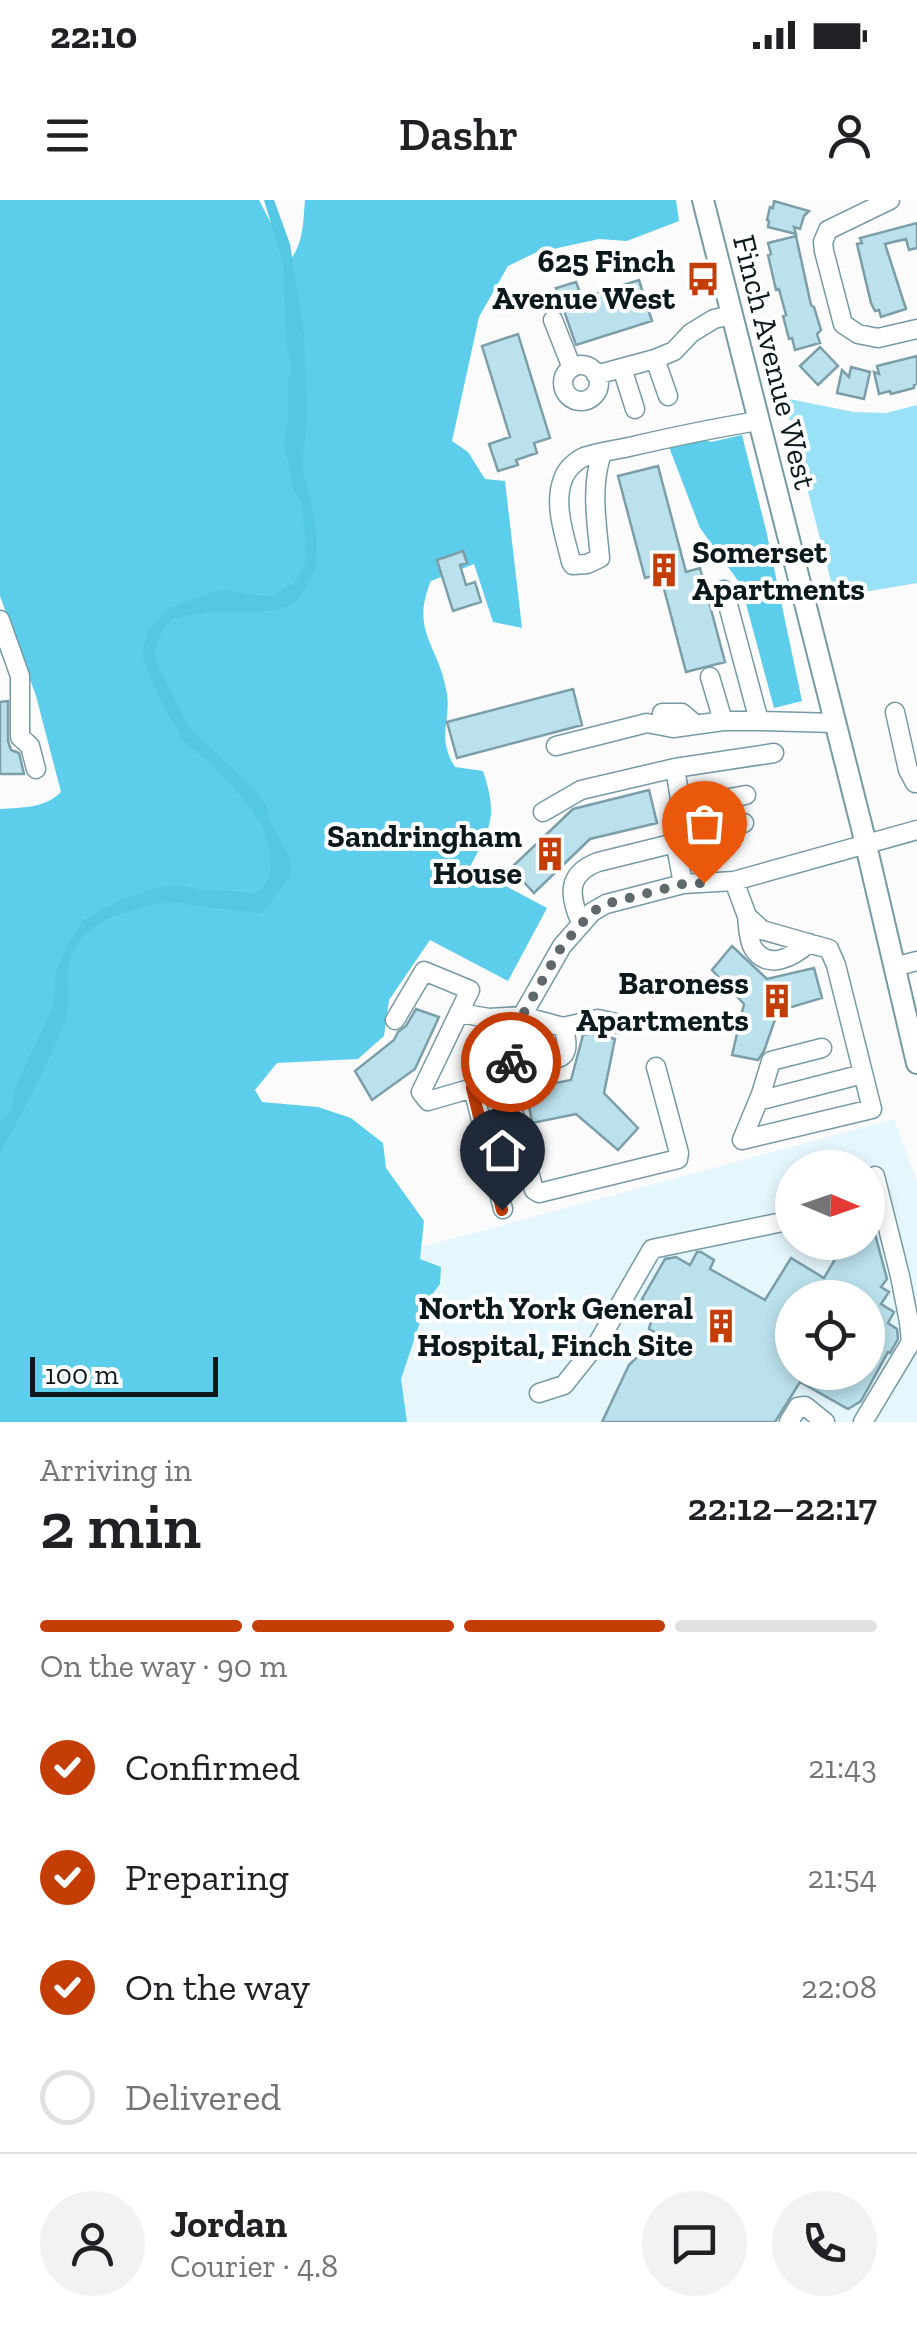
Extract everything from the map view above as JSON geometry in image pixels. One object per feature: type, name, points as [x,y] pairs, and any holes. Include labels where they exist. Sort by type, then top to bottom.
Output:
[{"type":"main road","name":"Finch Avenue West","points":[[703,200],[894,967],[912,1023],[917,1063]]},
{"type":"street","points":[[890,200],[828,230],[824,250],[843,324],[858,334],[878,338],[917,329]]},
{"type":"street","points":[[596,374],[598,386],[587,400],[576,400],[566,393],[564,376],[572,368],[583,366],[596,374],[656,359],[674,351],[691,333],[714,319],[732,315]]},
{"type":"street","points":[[552,320],[572,368]]},
{"type":"street","points":[[656,359],[668,396]]},
{"type":"street","points":[[622,368],[635,409]]},
{"type":"street","points":[[602,453],[595,485],[600,558],[574,566],[559,504],[563,478],[583,458],[602,453],[758,421]]},
{"type":"street","points":[[724,590],[759,721]]},
{"type":"street","points":[[0,620],[20,676],[20,737],[30,746],[36,769]]},
{"type":"street","points":[[710,677],[723,721]]},
{"type":"street","points":[[895,712],[908,770],[917,782]]},
{"type":"street","points":[[662,713],[682,713],[695,724]]},
{"type":"street","points":[[556,746],[647,723],[674,728],[723,721],[835,724]]},
{"type":"street","points":[[543,812],[580,790],[675,768],[774,752]]},
{"type":"street","points":[[675,768],[683,884]]},
{"type":"street","points":[[581,923],[572,892],[585,866],[746,795]]},
{"type":"street","points":[[678,825],[744,823]]},
{"type":"street","points":[[395,1020],[424,971],[470,990],[422,1092],[428,1101],[472,1088],[503,1073],[521,1049],[522,1016],[562,946],[592,912],[606,904],[683,884],[734,880],[917,830]]},
{"type":"street","points":[[734,880],[754,949],[766,959],[776,961],[793,956],[809,943]]},
{"type":"street","points":[[747,916],[762,930],[829,949],[872,1108],[742,1140],[771,1061],[822,1048]]},
{"type":"street","points":[[894,967],[917,961]]},
{"type":"street","points":[[459,1013],[489,1018],[522,1016],[563,1028],[598,1019],[620,1024]]},
{"type":"street","points":[[521,1049],[542,1060],[554,1060],[564,1054],[568,1041],[563,1028]]},
{"type":"street","points":[[503,1073],[534,1190],[539,1193],[678,1159],[656,1067]]},
{"type":"street","points":[[758,1101],[863,1074]]},
{"type":"street","points":[[472,1088],[502,1210]]},
{"type":"street","points":[[540,1393],[564,1386],[599,1341],[652,1249],[775,1224]]},
{"type":"street","points":[[863,1422],[910,1342],[909,1274],[885,1225]]},
{"type":"street","points":[[790,1422],[798,1407],[805,1406],[825,1422]]},
{"type":"shaded area","points":[[0,200],[259,200],[290,260],[300,239],[305,200],[676,200],[679,221],[627,241],[599,239],[535,253],[508,266],[479,317],[452,441],[468,452],[485,479],[505,481],[522,628],[493,622],[474,564],[431,581],[425,598],[424,625],[448,700],[446,746],[455,767],[483,771],[490,799],[490,821],[470,867],[547,908],[508,981],[430,940],[389,1000],[384,1036],[358,1059],[277,1063],[255,1090],[262,1102],[318,1107],[351,1118],[383,1143],[386,1168],[424,1221],[420,1259],[441,1267],[440,1284],[427,1301],[401,1379],[407,1422],[0,1422],[0,809],[40,804],[61,792],[36,696],[0,596]]},
{"type":"shaded area","points":[[264,200],[274,200],[290,244],[304,335],[307,417],[302,470],[317,539],[316,569],[297,601],[283,608],[205,612],[171,619],[154,653],[191,730],[267,806],[268,817],[290,859],[290,875],[260,913],[165,903],[114,916],[92,928],[70,959],[65,1020],[0,1153],[0,1123],[11,1110],[16,1086],[54,1004],[56,970],[82,921],[122,899],[159,887],[251,894],[260,891],[271,870],[263,827],[244,799],[183,740],[161,701],[143,653],[150,629],[167,609],[215,591],[273,596],[295,582],[304,568],[302,505],[293,489],[284,442],[292,369],[287,347],[283,263]]},
{"type":"shaded area","points":[[784,398],[854,412],[886,413],[917,405],[917,583],[835,597]]},
{"type":"shaded area","points":[[742,435],[802,701],[774,708],[741,585],[700,528],[669,447],[676,439],[693,437],[711,442]]},
{"type":"shaded area","points":[[894,1119],[917,1182],[917,1422],[407,1422],[401,1379],[427,1301],[440,1284],[420,1260],[421,1247],[775,1151],[775,1260],[885,1260],[885,1150],[779,1150]]},
{"type":"building","points":[[774,201],[809,211],[800,229],[794,227],[796,234],[768,227]]},
{"type":"building","points":[[917,223],[917,248],[909,250],[906,239],[885,244],[906,309],[881,317],[871,303],[857,244],[862,243],[860,238]]},
{"type":"building","points":[[796,236],[811,305],[821,330],[817,334],[820,343],[795,350],[792,338],[789,339],[779,289],[776,290],[768,243]]},
{"type":"building","points":[[639,280],[652,321],[576,345],[556,288],[576,282],[582,298]]},
{"type":"building","points":[[518,334],[550,438],[534,443],[537,453],[498,471],[489,444],[510,437],[482,346]]},
{"type":"building","points":[[820,347],[838,366],[818,385],[800,366]]},
{"type":"building","points":[[917,356],[914,388],[879,394],[874,372],[879,374],[877,366]]},
{"type":"building","points":[[851,367],[870,372],[864,399],[837,393],[842,370],[849,377]]},
{"type":"building","name":"Somerset Apartments","points":[[658,466],[686,572],[700,568],[725,662],[686,672],[660,574],[645,578],[618,476]]},
{"type":"building","points":[[463,551],[467,563],[460,565],[466,585],[475,582],[481,602],[453,611],[437,560]]},
{"type":"building","points":[[573,689],[582,725],[457,758],[447,722]]},
{"type":"building","points":[[8,701],[8,741],[11,750],[19,753],[24,774],[0,774],[0,702]]},
{"type":"building","name":"Sandringham House","points":[[649,790],[657,823],[590,839],[534,893],[511,868],[573,809]]},
{"type":"building","name":"Baroness Apartments","points":[[732,946],[767,979],[814,968],[822,998],[778,1011],[758,1060],[732,1055],[744,1004],[712,970]]},
{"type":"building","points":[[416,1009],[439,1017],[415,1069],[372,1100],[355,1071],[394,1040]]},
{"type":"building","points":[[592,1033],[615,1039],[604,1093],[638,1128],[618,1150],[576,1114],[532,1123],[526,1089],[571,1080],[583,1035]]},
{"type":"building","name":"North York General Hospital, Finch Site","points":[[697,1252],[701,1252],[714,1260],[710,1269],[765,1300],[775,1284],[775,1390],[795,1390],[775,1422],[602,1422],[629,1365],[659,1335],[649,1329],[654,1310],[642,1299],[665,1259],[676,1257],[690,1265]]},
{"type":"building","name":"North York General Hospital, Finch Site","points":[[790,1260],[824,1278],[834,1260],[882,1260],[887,1279],[777,1280]]},
{"type":"building","name":"North York General Hospital, Finch Site","points":[[885,1306],[894,1312],[888,1323],[897,1329],[898,1339],[885,1357]]},
{"type":"building","name":"North York General Hospital, Finch Site","points":[[814,1390],[867,1390],[861,1401],[848,1409]]},
{"type":"way so far","points":[[511,1062],[521,1049],[522,1016],[562,946],[592,912],[606,904],[683,884],[704,883]]},
{"type":"place","name":"625 Finch Avenue West","points":[[703,279]]},
{"type":"place","name":"Somerset Apartments","points":[[664,570]]},
{"type":"place","name":"Sandringham House","points":[[550,854]]},
{"type":"place","name":"Baroness Apartments","points":[[777,1001]]},
{"type":"place","name":"North York General Hospital, Finch Site","points":[[721,1326]]},
{"type":"route","points":[[502,1210],[472,1088],[503,1073],[511,1062]]}]
